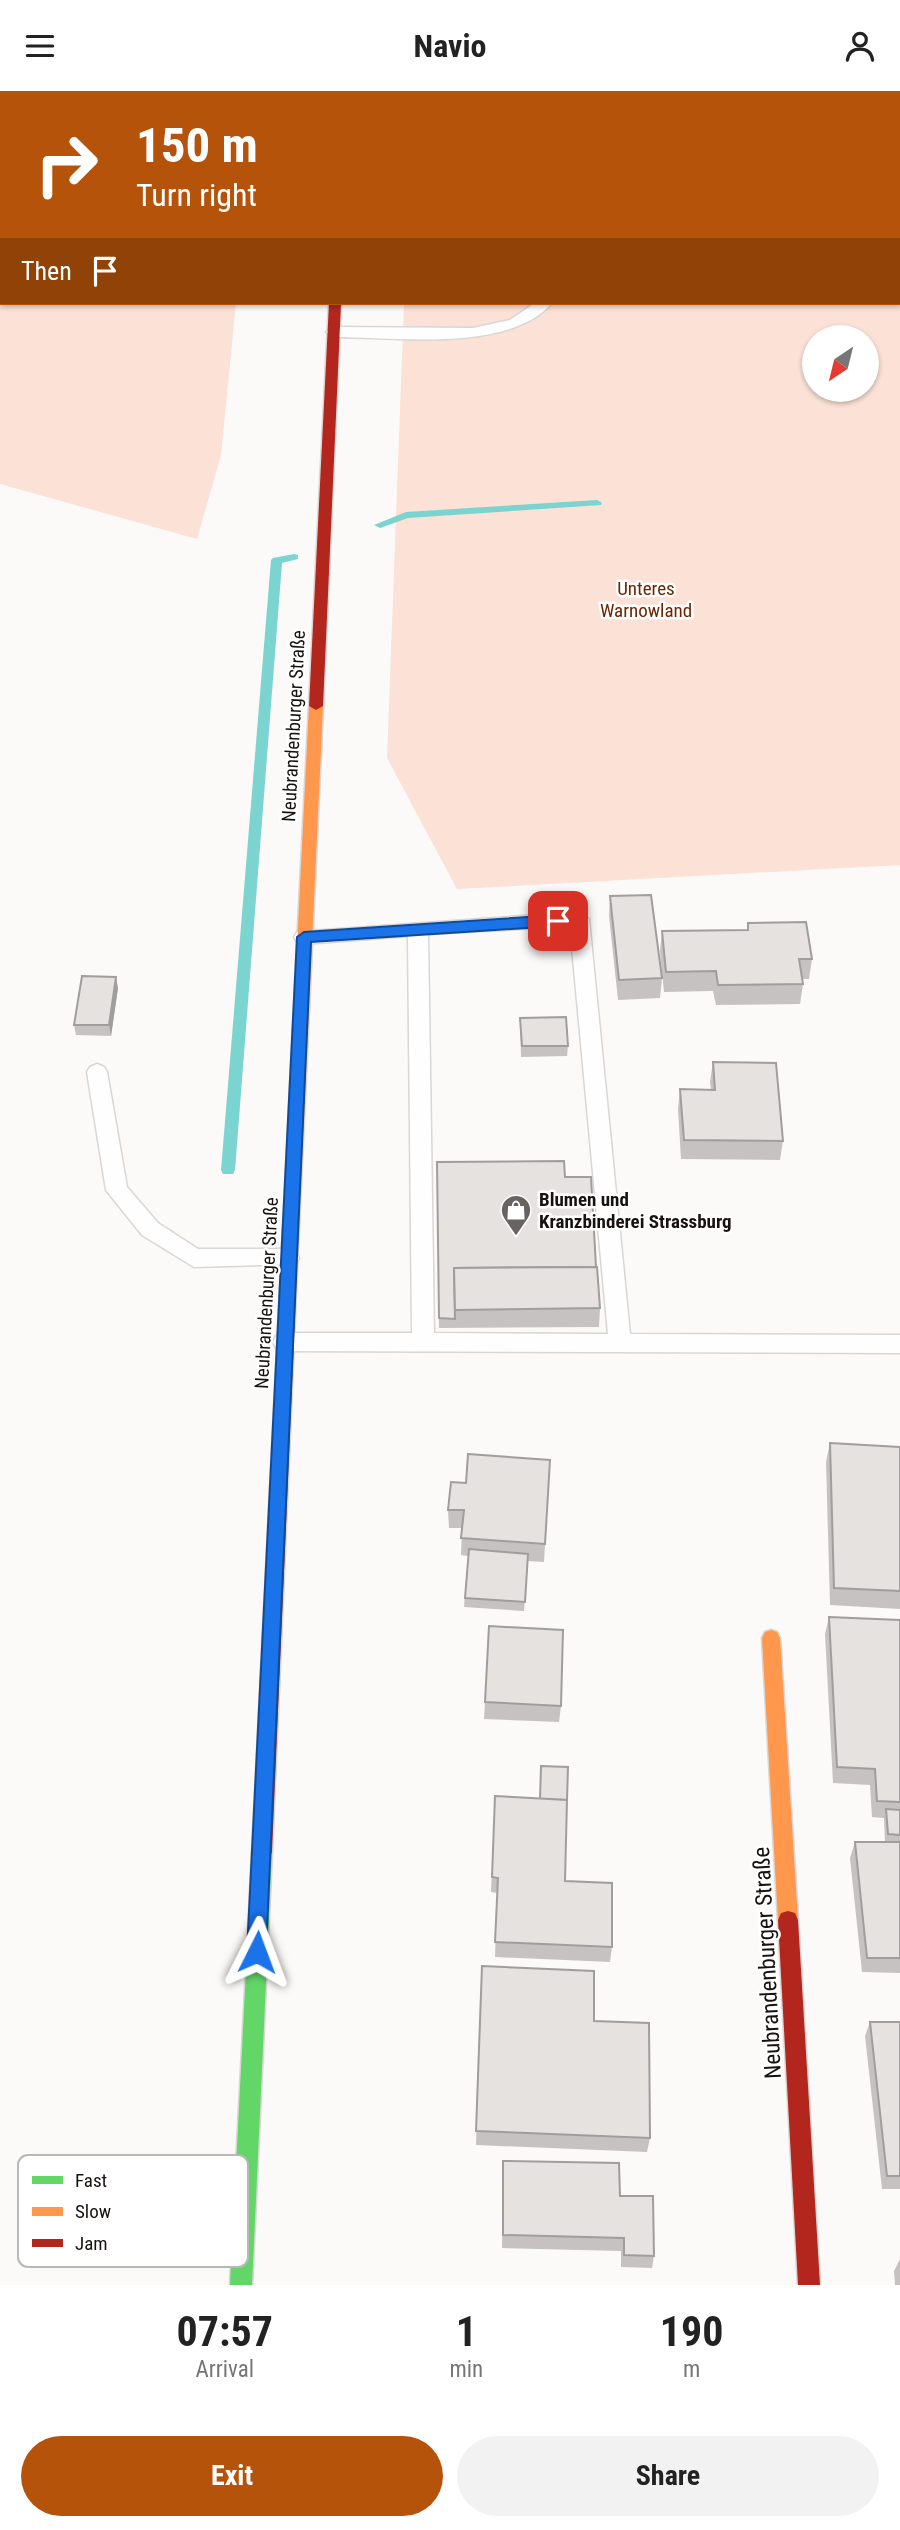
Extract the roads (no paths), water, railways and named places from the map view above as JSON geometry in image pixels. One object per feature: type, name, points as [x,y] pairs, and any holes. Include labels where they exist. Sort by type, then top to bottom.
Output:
[{"type":"main road","name":"Neubrandenburger Straße","points":[[247,2155],[335,305]]},
{"type":"main road","name":"Neubrandenburger Straße","points":[[771,1638],[809,2285]]},
{"type":"main road","name":"Neubrandenburger Straße","points":[[241,2285],[242,2267]]},
{"type":"lane","points":[[334,332],[473,333],[515,323],[542,305]]},
{"type":"lane","points":[[304,937],[579,919],[620,1344]]},
{"type":"lane","points":[[418,928],[423,1343]]},
{"type":"lane","points":[[97,1072],[117,1190],[150,1229],[194,1258],[288,1258]]},
{"type":"lane","points":[[284,1342],[900,1344]]},
{"type":"waterway","points":[[380,525],[406,515],[597,503]]},
{"type":"waterway","points":[[228,1170],[277,560],[294,557]]},
{"type":"place","name":"Blumen und Kranzbinderei Strassburg","points":[[516,1237]]},
{"type":"park label","name":"Unteres Warnowland","points":[[646,599]]}]
